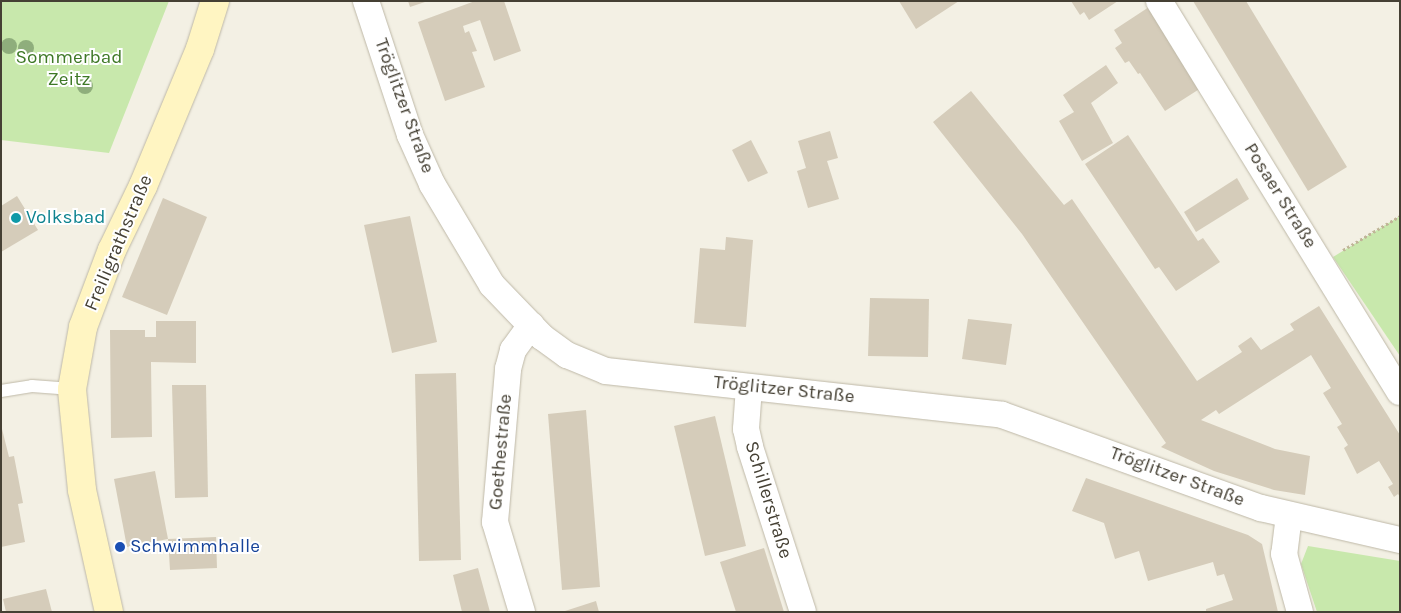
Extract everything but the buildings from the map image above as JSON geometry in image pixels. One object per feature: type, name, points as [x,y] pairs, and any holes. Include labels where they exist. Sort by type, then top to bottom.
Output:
[{"type":"street","name":"Freiligrathstraße","points":[[109,612],[82,490],[72,389],[84,327],[112,250],[143,186],[200,48],[215,1]]},
{"type":"street","name":"Tröglitzer Straße","points":[[366,1],[410,135],[432,184],[492,285],[531,325],[566,355],[606,371],[1002,415],[1232,498],[1289,515],[1400,540]]},
{"type":"street","name":"Posaer Straße","points":[[1159,1],[1400,392]]},
{"type":"street","name":"Goethestraße","points":[[522,612],[495,522],[508,369],[513,350],[531,325]]},
{"type":"street","name":"Schillerstraße","points":[[748,387],[746,429],[750,447],[803,612]]},
{"type":"street","points":[[1289,515],[1284,554],[1300,612]]},
{"type":"lane","points":[[1,391],[32,386],[72,389]]},
{"type":"path","points":[[1322,264],[1400,216]]},
{"type":"green space","name":"Sommerbad Zeitz","points":[[1,1],[169,1],[109,153],[1,140]]},
{"type":"green space","points":[[1400,216],[1400,356],[1333,257]]},
{"type":"green space","points":[[1308,546],[1400,561],[1400,612],[1317,612],[1301,564]]},
{"type":"place","name":"Volksbad","points":[[16,218]]},
{"type":"place","name":"Schwimmhalle","points":[[120,547]]}]
